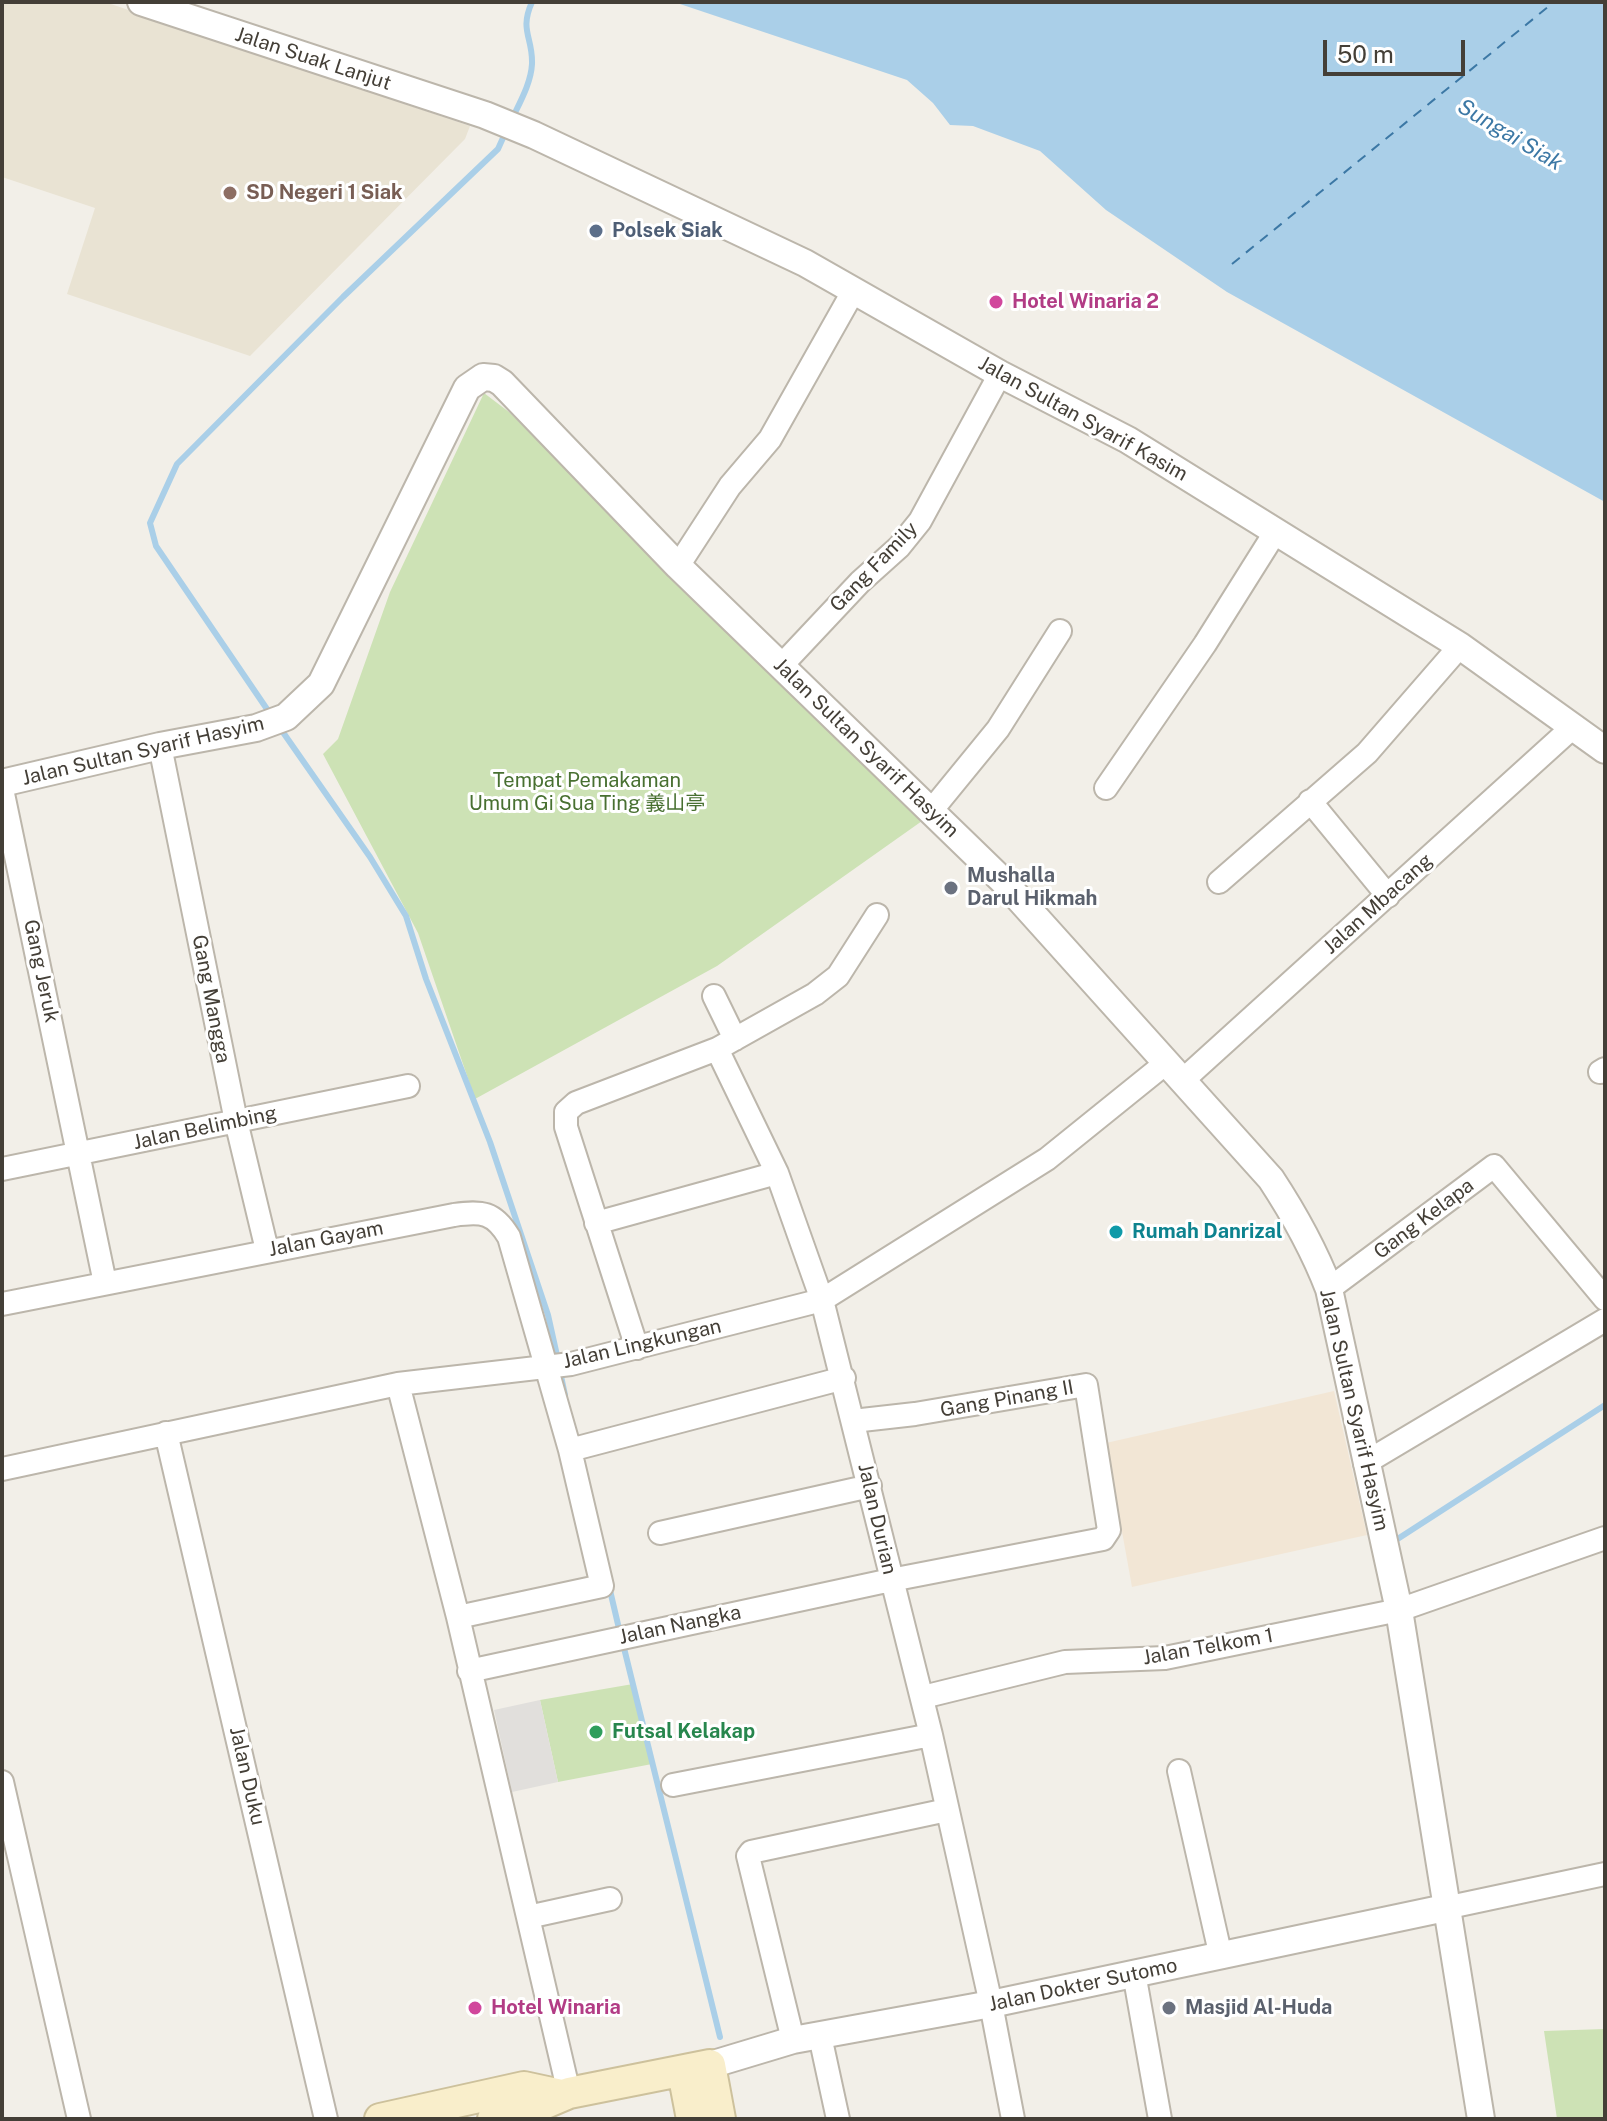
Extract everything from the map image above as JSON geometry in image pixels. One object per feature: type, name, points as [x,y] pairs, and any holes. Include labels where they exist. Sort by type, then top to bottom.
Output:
[{"type":"main road","name":"Jalan Dokter Sutomo","points":[[493,2119],[529,2110],[565,2094],[696,2068]]},
{"type":"main road","points":[[692,2119],[696,2068]]},
{"type":"main road","points":[[696,2068],[720,2119]]},
{"type":"main road","name":"Jalan Dokter Sutomo","points":[[380,2119],[524,2087],[565,2094]]},
{"type":"street","name":"Jalan Suak Lanjut","points":[[141,2],[485,115],[534,135]]},
{"type":"street","name":"Jalan Sultan Syarif Kasim","points":[[534,135],[805,263],[1000,374],[1128,440],[1460,646],[1605,750]]},
{"type":"street","points":[[678,566],[730,486],[770,439],[854,290]]},
{"type":"street","name":"Gang Family","points":[[781,666],[860,582],[899,547],[920,521],[1000,374]]},
{"type":"street","name":"Jalan Sultan Syarif Hasyim","points":[[2,783],[160,746],[256,728],[286,717],[321,684],[467,388],[483,377],[502,383],[678,566],[1003,881],[1271,1179],[1316,1256],[1329,1289],[1399,1610],[1481,2119]]},
{"type":"street","points":[[1106,788],[1205,644],[1276,531]]},
{"type":"street","points":[[931,811],[998,729],[1060,631]]},
{"type":"street","points":[[1219,882],[1367,753],[1460,646]]},
{"type":"street","name":"Jalan Mbacang","points":[[1174,1072],[1388,896],[1574,726]]},
{"type":"street","name":"Gang Mangga","points":[[160,746],[236,1121],[267,1250]]},
{"type":"street","name":"Gang Jeruk","points":[[2,789],[105,1283]]},
{"type":"street","points":[[1310,801],[1388,896]]},
{"type":"street","points":[[637,1348],[566,1127],[565,1119],[570,1107],[726,1044],[796,1006],[838,976],[877,915]]},
{"type":"street","name":"Jalan Durian","points":[[714,996],[726,1044],[777,1173],[822,1300],[844,1378],[891,1580],[923,1697],[991,2004],[1013,2119]]},
{"type":"street","name":"Jalan Lingkungan","points":[[2,1469],[398,1384],[571,1364],[822,1300],[1047,1159],[1174,1072]]},
{"type":"street","name":"Jalan Belimbing","points":[[2,1169],[408,1086]]},
{"type":"street","name":"Gang Kelapa","points":[[1329,1289],[1494,1166],[1605,1299]]},
{"type":"street","points":[[596,1223],[777,1173]]},
{"type":"street","name":"Jalan Gayam","points":[[2,1304],[466,1213],[478,1211],[491,1216],[503,1226],[509,1237],[570,1450],[602,1586],[458,1617]]},
{"type":"street","points":[[1365,1463],[1605,1320]]},
{"type":"street","points":[[570,1450],[844,1378]]},
{"type":"street","points":[[398,1384],[458,1617],[528,1917],[565,2094]]},
{"type":"street","name":"Gang Pinang II","points":[[853,1421],[915,1414],[1086,1385],[1104,1493],[1109,1530],[1107,1536],[948,1570]]},
{"type":"street","name":"Jalan Duku","points":[[166,1433],[326,2119]]},
{"type":"street","points":[[660,1533],[870,1486]]},
{"type":"street","name":"Jalan Telkom 1","points":[[923,1697],[1065,1662],[1165,1658],[1399,1610],[1605,1538]]},
{"type":"street","name":"Jalan Nangka","points":[[469,1671],[948,1570]]},
{"type":"street","points":[[673,1785],[931,1735]]},
{"type":"street","points":[[1179,1771],[1221,1957]]},
{"type":"street","points":[[2,1782],[79,2119]]},
{"type":"street","points":[[793,2040],[748,1856],[751,1852],[947,1810]]},
{"type":"street","name":"Jalan Dokter Sutomo","points":[[696,2068],[793,2040],[1221,1957],[1605,1874]]},
{"type":"street","points":[[528,1917],[610,1899]]},
{"type":"street","points":[[1134,1973],[1160,2119]]},
{"type":"street","points":[[820,2036],[838,2119]]},
{"type":"shaded area","name":"SD Negeri 1 Siak","points":[[2,2],[105,2],[470,126],[465,139],[250,356],[67,294],[95,208],[2,177]]},
{"type":"shaded area","points":[[1334,1391],[1367,1535],[1132,1587],[1106,1443]]},
{"type":"shaded area","points":[[540,1700],[558,1782],[512,1792],[494,1710]]},
{"type":"green space","name":"Tempat Pemakaman Umum Gi Sua Ting 義山亭","points":[[484,393],[509,412],[922,821],[717,966],[475,1099],[418,933],[323,754],[338,739],[390,592]]},
{"type":"green space","name":"Futsal Kelakap","points":[[633,1684],[652,1764],[558,1782],[540,1700]]},
{"type":"green space","points":[[1605,2029],[1605,2119],[1557,2119],[1544,2031]]},
{"type":"water","name":"Sungai Siak","points":[[674,2],[1605,2],[1605,502],[1227,292],[1106,210],[1040,151],[973,126],[950,125],[933,103],[907,80]]},
{"type":"waterway","points":[[512,119],[531,71],[527,20],[532,2]]},
{"type":"waterway","points":[[271,715],[156,546],[150,523],[177,464],[343,297],[498,149],[507,129]]},
{"type":"waterway","points":[[280,728],[370,857],[406,916],[426,979],[490,1142],[548,1315],[558,1360]]},
{"type":"waterway","points":[[560,1371],[565,1395]]},
{"type":"waterway","points":[[1396,1540],[1605,1405]]},
{"type":"waterway","points":[[609,1586],[620,1633]]},
{"type":"waterway","points":[[623,1644],[720,2037]]},
{"type":"ferry route","points":[[1232,264],[1554,2]]},
{"type":"place","name":"SD Negeri 1 Siak","points":[[230,193]]},
{"type":"place","name":"Polsek Siak","points":[[596,231]]},
{"type":"place","name":"Hotel Winaria 2","points":[[996,302]]},
{"type":"place","name":"Mushalla Darul Hikmah","points":[[951,888]]},
{"type":"place","name":"Rumah Danrizal","points":[[1116,1232]]},
{"type":"place","name":"Futsal Kelakap","points":[[596,1732]]},
{"type":"place","name":"Hotel Winaria","points":[[475,2008]]},
{"type":"place","name":"Masjid Al-Huda","points":[[1169,2008]]}]
